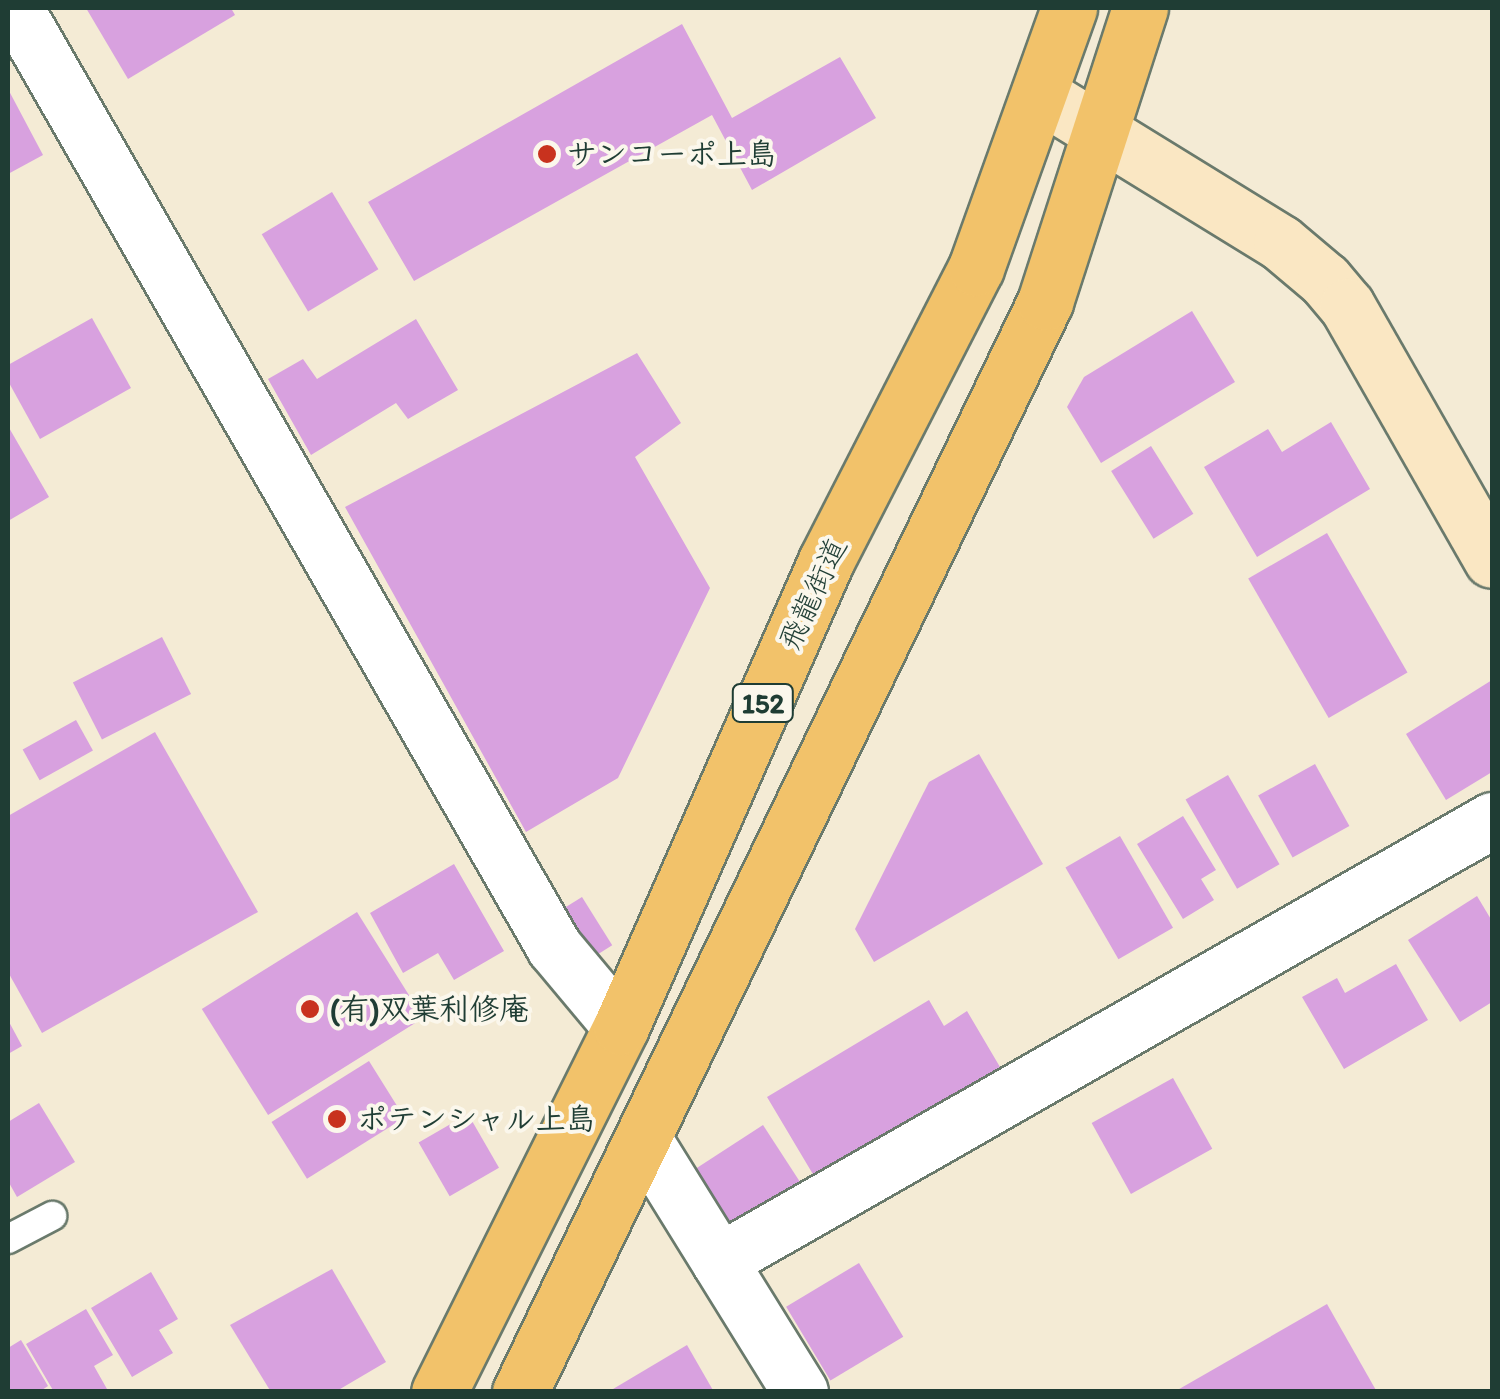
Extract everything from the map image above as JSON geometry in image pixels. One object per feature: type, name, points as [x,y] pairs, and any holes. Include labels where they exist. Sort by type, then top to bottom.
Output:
[{"type":"highway","name":"飛龍街道","points":[[439,1392],[621,1026],[826,561],[976,268],[1069,8]]},
{"type":"highway","name":"152","points":[[520,1392],[1045,302],[1140,8]]},
{"type":"street","points":[[13,12],[554,948],[621,1026]]},
{"type":"street","points":[[1039,94],[1282,243],[1324,280],[1347,306],[1492,560]]},
{"type":"street","points":[[719,1261],[1492,820]]},
{"type":"street","points":[[644,1140],[800,1392]]},
{"type":"lane","points":[[8,1239],[52,1216]]},
{"type":"building","points":[[86,8],[231,8],[235,15],[128,79]]},
{"type":"building","name":"サンコーポ上島","points":[[682,24],[732,118],[840,57],[876,118],[752,190],[712,115],[414,281],[368,202]]},
{"type":"building","points":[[8,89],[43,155],[8,174]]},
{"type":"building","points":[[332,192],[378,269],[308,311],[262,234]]},
{"type":"building","points":[[1192,311],[1235,382],[1101,463],[1067,407],[1084,377]]},
{"type":"building","points":[[92,318],[131,388],[40,439],[8,381],[8,365]]},
{"type":"building","points":[[416,319],[458,390],[408,419],[396,403],[311,455],[268,379],[303,359],[317,379]]},
{"type":"building","points":[[637,353],[681,423],[635,457],[710,588],[618,778],[526,832],[345,507]]},
{"type":"building","points":[[1331,422],[1370,489],[1257,557],[1204,467],[1268,429],[1282,452]]},
{"type":"building","points":[[8,426],[49,497],[8,521]]},
{"type":"building","points":[[1151,446],[1193,514],[1154,539],[1111,471]]},
{"type":"building","points":[[1327,533],[1408,672],[1329,718],[1248,578]]},
{"type":"building","points":[[162,637],[191,694],[102,739],[73,682]]},
{"type":"building","points":[[1492,680],[1492,772],[1446,800],[1406,734]]},
{"type":"building","points":[[76,720],[93,751],[40,780],[23,750]]},
{"type":"building","points":[[155,732],[258,912],[42,1033],[8,972],[8,816]]},
{"type":"building","points":[[979,754],[1043,864],[874,962],[855,929],[929,782]]},
{"type":"building","points":[[1315,764],[1349,826],[1293,858],[1258,796]]},
{"type":"building","points":[[1228,775],[1280,864],[1237,889],[1186,799]]},
{"type":"building","points":[[1183,816],[1216,870],[1201,879],[1214,900],[1183,919],[1137,844]]},
{"type":"building","points":[[1120,836],[1173,928],[1118,959],[1065,868]]},
{"type":"building","points":[[454,864],[504,951],[454,980],[438,953],[403,973],[370,913]]},
{"type":"building","points":[[1477,896],[1492,921],[1492,1002],[1460,1022],[1408,940]]},
{"type":"building","points":[[582,897],[612,945],[581,965],[551,917]]},
{"type":"building","name":"(有)双葉利修庵","points":[[357,912],[423,1018],[268,1115],[202,1009]]},
{"type":"building","points":[[1396,964],[1428,1020],[1344,1069],[1302,997],[1337,978],[1345,993]]},
{"type":"building","points":[[929,1000],[944,1026],[967,1011],[1000,1067],[814,1176],[767,1097]]},
{"type":"building","points":[[8,1020],[22,1046],[8,1054]]},
{"type":"building","name":"ポテンシャル上島","points":[[369,1061],[405,1118],[307,1179],[271,1122]]},
{"type":"building","points":[[1173,1078],[1212,1149],[1131,1194],[1092,1123]]},
{"type":"building","points":[[39,1103],[75,1162],[17,1197],[8,1181],[8,1122]]},
{"type":"building","points":[[468,1114],[499,1168],[450,1196],[419,1142]]},
{"type":"building","points":[[763,1125],[803,1187],[733,1233],[693,1171]]},
{"type":"building","points":[[859,1263],[903,1337],[830,1380],[786,1307]]},
{"type":"building","points":[[332,1269],[386,1362],[335,1392],[271,1392],[230,1325]]},
{"type":"building","points":[[151,1272],[178,1319],[159,1330],[173,1353],[132,1377],[91,1308]]},
{"type":"building","points":[[1327,1304],[1377,1392],[1174,1392]]},
{"type":"building","points":[[86,1309],[113,1355],[94,1366],[107,1389],[54,1392],[26,1344]]},
{"type":"building","points":[[21,1340],[48,1386],[39,1392],[8,1392],[8,1348]]},
{"type":"building","points":[[687,1345],[714,1392],[608,1392]]},
{"type":"place","name":"サンコーポ上島","points":[[547,154]]},
{"type":"place","name":"(有)双葉利修庵","points":[[310,1009]]},
{"type":"place","name":"ポテンシャル上島","points":[[337,1119]]}]
